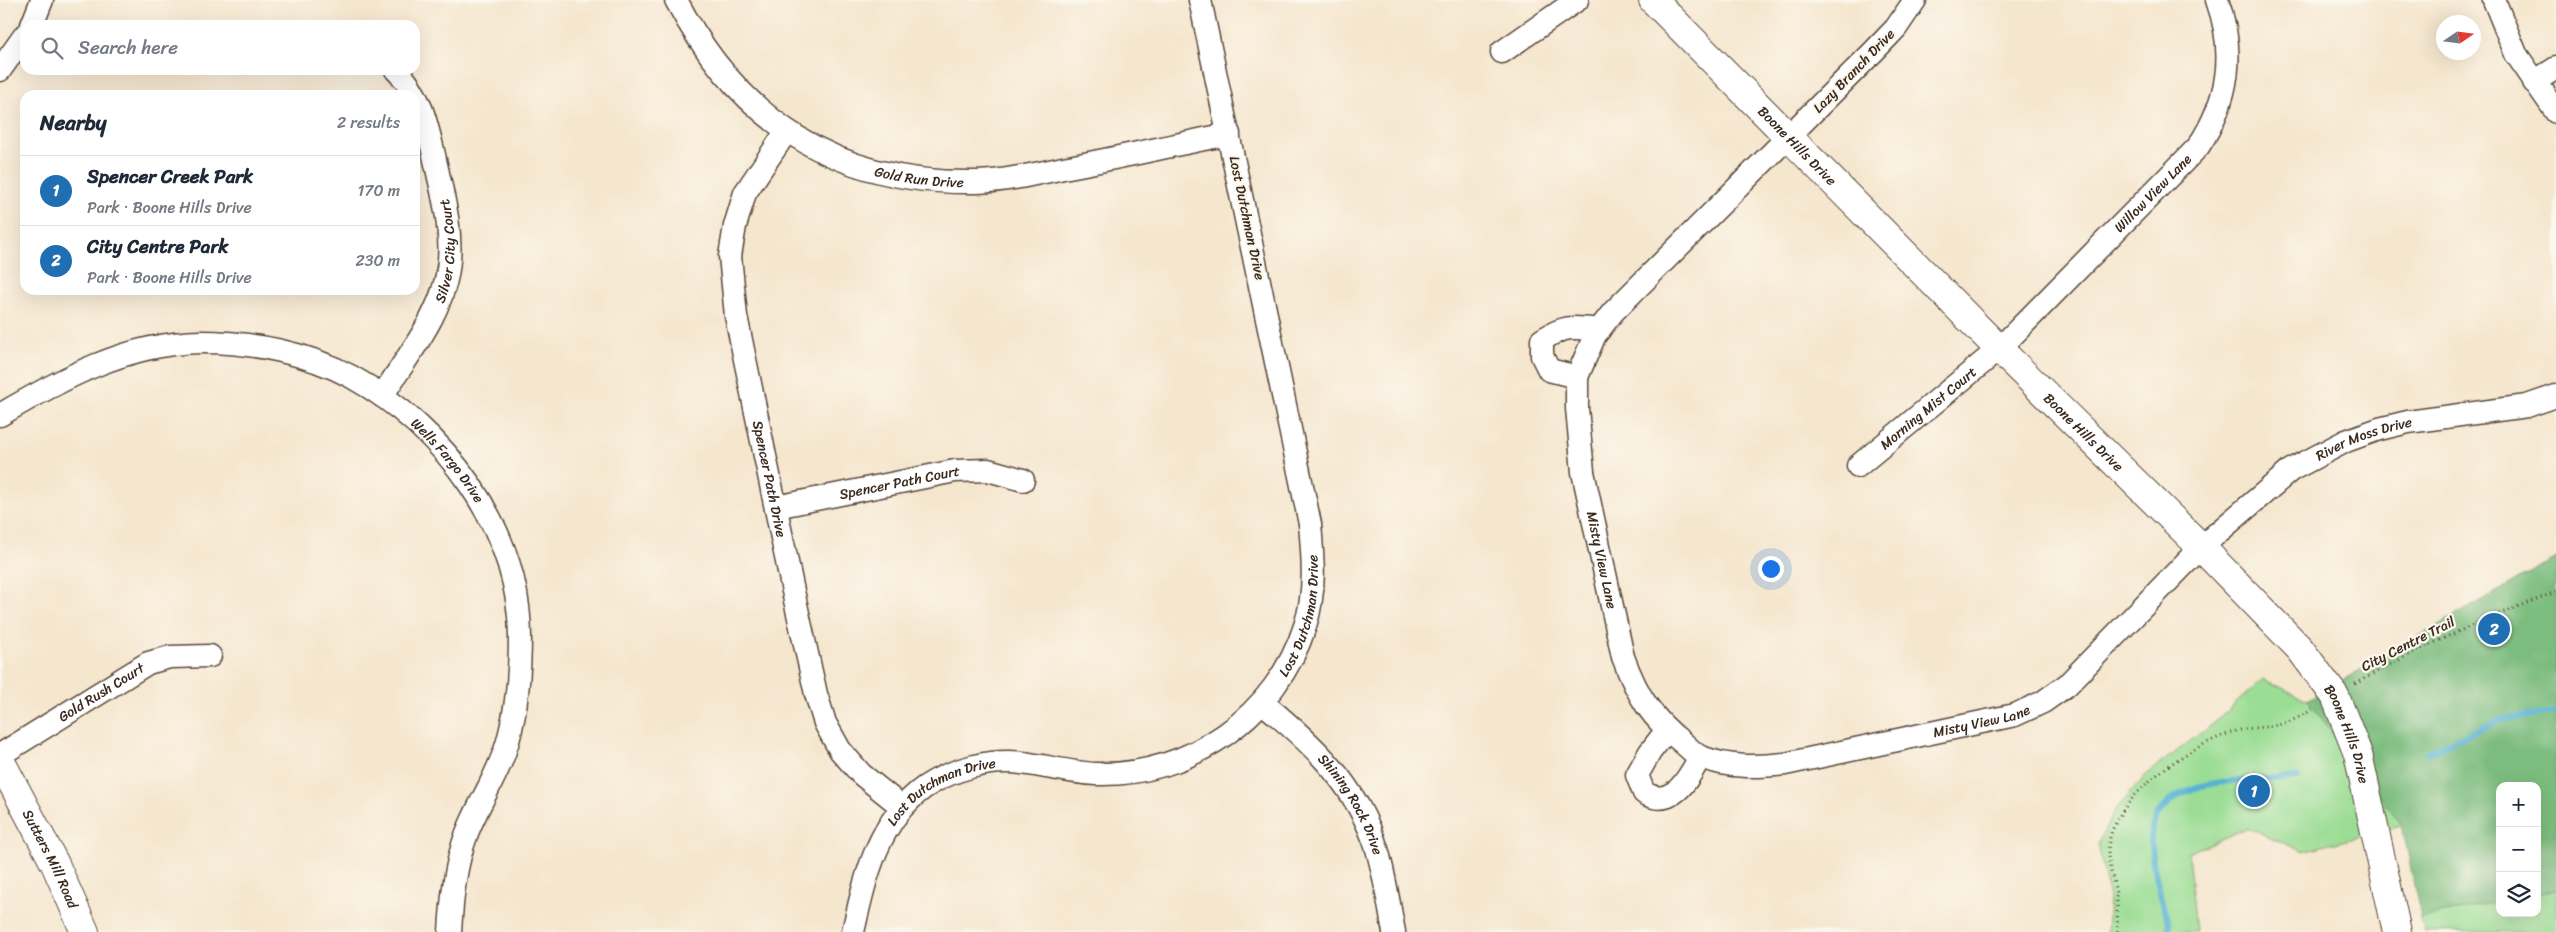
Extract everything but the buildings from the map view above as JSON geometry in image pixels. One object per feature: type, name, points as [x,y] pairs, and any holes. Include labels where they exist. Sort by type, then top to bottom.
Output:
[{"type":"street","points":[[34,20],[42,0]]},
{"type":"street","name":"Gold Run Drive","points":[[676,0],[718,68],[741,93],[786,132],[860,166],[889,175],[932,181],[979,182],[1074,166],[1229,134]]},
{"type":"street","name":"Lost Dutchman Drive","points":[[853,932],[874,852],[902,807],[925,787],[947,775],[973,766],[988,764],[1019,762],[1068,772],[1097,774],[1154,769],[1208,746],[1237,726],[1263,703],[1294,655],[1306,624],[1313,562],[1310,524],[1200,0]]},
{"type":"street","points":[[1502,52],[1577,0]]},
{"type":"street","name":"Boone Hills Drive","points":[[1653,0],[1999,349],[2201,547],[2300,649],[2335,696],[2358,754],[2397,932]]},
{"type":"street","name":"Lazy Branch Drive","points":[[1789,138],[1896,28],[1915,0]]},
{"type":"street","name":"Willow View Lane","points":[[1999,349],[2162,186],[2198,147],[2213,124],[2227,74],[2227,43],[2217,0]]},
{"type":"street","points":[[2494,0],[2516,54],[2556,112]]},
{"type":"street","points":[[0,70],[20,42]]},
{"type":"street","points":[[2534,82],[2556,68]]},
{"type":"street","name":"Silver City Court","points":[[401,75],[412,90]]},
{"type":"street","name":"Silver City Court","points":[[382,396],[426,328],[443,290],[449,262],[450,235],[446,210],[420,103]]},
{"type":"street","name":"Spencer Path Drive","points":[[786,132],[745,193],[735,226],[730,256],[736,316],[814,685],[825,723],[840,750],[861,774],[902,807]]},
{"type":"street","name":"Misty View Lane","points":[[1789,138],[1635,288],[1599,330],[1577,377],[1578,440],[1583,472],[1623,656],[1638,694],[1648,709],[1667,730],[1700,757],[1735,766],[1756,767],[1785,764],[2015,715],[2043,702],[2066,685],[2201,547]]},
{"type":"street","points":[[1577,377],[1549,370],[1542,356],[1542,340],[1558,330],[1568,327],[1599,330]]},
{"type":"street","name":"Wells Fargo Drive","points":[[0,415],[78,371],[113,358],[157,347],[200,342],[235,344],[273,349],[350,376],[382,396],[440,445],[466,480],[490,520],[505,556],[515,592],[520,632],[515,705],[508,741],[499,766],[467,832],[457,865],[450,932]]},
{"type":"street","name":"Morning Mist Court","points":[[1858,466],[1999,349]]},
{"type":"street","name":"River Moss Drive","points":[[2201,547],[2292,470],[2346,441],[2408,422],[2527,406],[2556,396]]},
{"type":"street","name":"Spencer Path Court","points":[[776,506],[955,470],[988,470],[1023,480]]},
{"type":"street","name":"Gold Rush Court","points":[[0,755],[148,663],[170,657],[210,656]]},
{"type":"street","name":"Shining Rock Drive","points":[[1263,703],[1309,741],[1338,775],[1355,800],[1369,827],[1377,851],[1394,932]]},
{"type":"street","points":[[1667,730],[1650,752],[1637,775],[1644,793],[1653,798],[1663,798],[1686,784],[1700,757]]},
{"type":"street","name":"Sutters Mill Road","points":[[0,760],[55,864],[85,932]]},
{"type":"path","name":"City Centre Trail","points":[[2354,684],[2391,663],[2446,636],[2556,592]]},
{"type":"path","points":[[2118,932],[2117,896],[2108,844],[2112,830],[2125,807],[2143,788],[2190,752],[2239,731],[2281,724],[2317,706]]},
{"type":"green space","points":[[2556,558],[2537,782],[2496,782],[2496,788],[2402,826],[2303,851],[2247,828],[2188,853],[2196,932],[2107,932],[2109,898],[2098,843],[2116,809],[2149,772],[2213,724],[2263,679],[2308,700]]},
{"type":"green space","points":[[2556,558],[2556,890],[2541,893],[2541,782],[2496,782],[2496,902],[2421,918],[2402,826],[2308,700]]},
{"type":"green space","points":[[2556,890],[2556,932],[2424,932],[2421,918],[2496,902],[2496,917],[2541,917],[2541,893]]},
{"type":"waterway","points":[[2427,753],[2500,720],[2556,712]]},
{"type":"waterway","points":[[2167,932],[2169,923],[2155,874],[2151,846],[2153,825],[2163,808],[2177,796],[2195,788],[2215,783],[2236,780],[2297,778]]},
{"type":"place","name":"City Centre Park","points":[[2494,629]]},
{"type":"place","name":"Spencer Creek Park","points":[[2254,791]]}]
